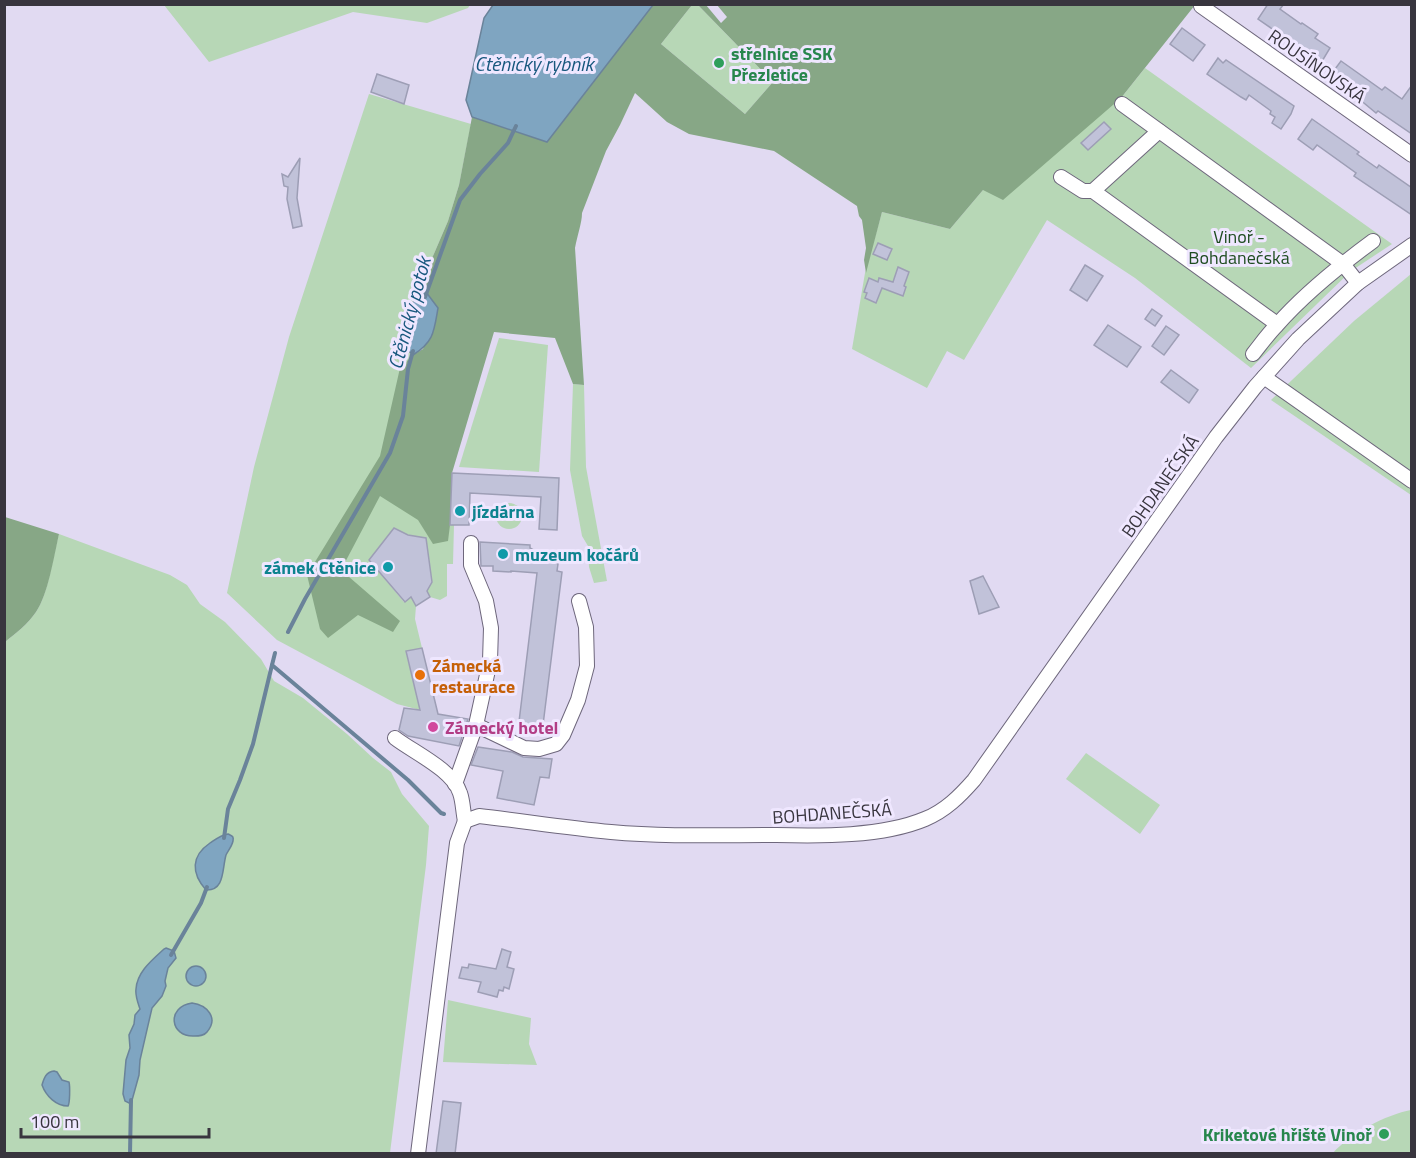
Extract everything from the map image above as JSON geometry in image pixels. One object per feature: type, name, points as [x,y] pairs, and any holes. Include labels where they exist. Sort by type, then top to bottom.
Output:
[{"type":"street","name":"ROUSÍNOVSKÁ","points":[[1201,6],[1412,155]]},
{"type":"street","points":[[1122,104],[1343,264],[1358,284]]},
{"type":"street","points":[[1093,191],[1159,131]]},
{"type":"street","points":[[1061,177],[1083,191],[1093,191],[1277,324]]},
{"type":"street","points":[[1253,354],[1277,324],[1305,297],[1373,241]]},
{"type":"street","name":"BOHDANEČSKÁ","points":[[465,821],[479,816],[612,832],[670,835],[809,836],[876,831],[904,826],[935,814],[960,797],[974,780],[1216,437],[1264,377],[1298,339],[1358,284],[1412,245]]},
{"type":"street","points":[[1264,377],[1412,481]]},
{"type":"street","points":[[455,784],[476,725],[490,661],[491,628],[486,601],[471,565],[471,543]]},
{"type":"street","points":[[476,725],[524,748],[539,749],[556,744],[578,699],[587,666],[586,627],[579,601]]},
{"type":"street","points":[[395,738],[440,769],[455,784],[459,790],[465,821],[457,843],[418,1154]]},
{"type":"green space","points":[[164,5],[470,5],[468,8],[427,23],[353,12],[209,62]]},
{"type":"green space","points":[[653,5],[692,5],[661,44],[745,114],[773,82],[698,5],[706,5],[721,23],[727,17],[717,5],[1195,5],[1121,98],[1003,200],[983,190],[950,229],[882,212],[866,273],[864,260],[866,248],[862,220],[857,206],[774,151],[689,134],[667,122],[635,93],[606,151],[582,213],[575,248],[584,385],[573,384],[555,338],[494,332],[452,473],[448,541],[433,544],[418,520],[380,496],[341,570],[400,621],[393,632],[358,615],[328,638],[320,629],[307,575],[380,456],[400,368],[423,349],[438,308],[426,292],[427,270],[448,221],[459,185],[472,117],[547,142]]},
{"type":"green space","name":"střelnice SSK Přezletice","points":[[692,5],[698,5],[773,82],[745,114],[661,44]]},
{"type":"green space","name":"Vinoř - Bohdanečská","points":[[1145,68],[1392,244],[1351,271],[1251,368],[1135,278],[1047,220],[964,360],[947,351],[927,388],[852,349],[865,273],[882,212],[950,229],[983,190],[1121,98]]},
{"type":"green space","points":[[369,94],[471,124],[459,185],[448,221],[427,270],[426,292],[420,294],[407,349],[413,355],[450,524],[454,525],[453,564],[447,564],[447,596],[440,600],[430,597],[427,591],[432,582],[426,538],[408,535],[394,528],[369,560],[404,602],[411,597],[416,606],[415,619],[422,648],[406,652],[420,710],[397,704],[277,640],[227,593],[254,467],[289,337]]},
{"type":"green space","points":[[1411,274],[1411,495],[1271,400],[1354,321]]},
{"type":"green space","points":[[499,338],[548,345],[539,472],[459,467]]},
{"type":"green space","points":[[573,384],[584,385],[586,467],[607,581],[594,583],[589,567],[588,546],[582,536],[570,470]]},
{"type":"green space","points":[[509,503],[518,507],[522,516],[518,525],[509,529],[500,525],[496,516],[500,507]]},
{"type":"green space","points":[[5,517],[59,534],[50,575],[40,605],[22,628],[5,642]]},
{"type":"green space","points":[[59,534],[170,575],[187,585],[200,604],[225,622],[261,659],[274,681],[303,698],[391,772],[402,794],[429,826],[390,1153],[5,1154],[5,642],[22,628],[40,605],[47,586]]},
{"type":"green space","points":[[1086,753],[1160,805],[1140,834],[1066,779]]},
{"type":"green space","points":[[448,1000],[531,1018],[529,1044],[537,1065],[443,1062]]},
{"type":"green space","name":"Kriketové hřiště Vinoř","points":[[1411,1110],[1411,1153],[1333,1153],[1348,1139],[1369,1126]]},
{"type":"water","name":"Ctěnický rybník","points":[[493,5],[653,5],[547,142],[472,117],[466,100],[484,18]]},
{"type":"water","points":[[426,292],[438,308],[435,323],[429,340],[413,355],[407,349],[402,332],[408,308],[420,294]]},
{"type":"water","points":[[228,834],[233,837],[233,841],[226,855],[222,878],[217,887],[206,890],[196,871],[196,859],[210,843]]},
{"type":"water","points":[[166,948],[174,951],[176,958],[168,968],[166,986],[162,996],[152,1008],[131,1104],[125,1101],[123,1094],[126,1060],[130,1048],[129,1035],[135,1015],[140,1009],[136,994],[137,983],[146,967]]},
{"type":"water","points":[[196,966],[203,969],[206,976],[203,983],[196,986],[189,983],[186,976],[189,969]]},
{"type":"water","points":[[192,1003],[202,1006],[210,1013],[212,1022],[203,1035],[186,1035],[176,1027],[174,1021],[178,1010]]},
{"type":"water","points":[[54,1071],[62,1080],[69,1082],[68,1106],[52,1100],[42,1085],[47,1074]]},
{"type":"building","points":[[1268,4],[1284,4],[1280,9],[1318,34],[1315,38],[1330,48],[1321,63],[1258,19]]},
{"type":"building","points":[[1182,28],[1205,45],[1193,61],[1170,44]]},
{"type":"building","points":[[1218,58],[1223,63],[1226,60],[1294,106],[1281,129],[1272,123],[1275,117],[1270,114],[1271,111],[1249,95],[1246,100],[1207,74]]},
{"type":"building","points":[[1341,61],[1382,90],[1385,87],[1402,99],[1412,85],[1412,134],[1378,111],[1376,113],[1347,89],[1350,85],[1332,73]]},
{"type":"building","points":[[377,74],[409,85],[404,104],[371,92]]},
{"type":"building","points":[[1312,119],[1359,152],[1357,154],[1377,168],[1379,165],[1412,188],[1412,215],[1354,176],[1356,173],[1317,145],[1313,150],[1298,139]]},
{"type":"building","points":[[1104,122],[1111,129],[1088,150],[1081,143]]},
{"type":"building","points":[[300,158],[297,198],[302,226],[293,228],[287,199],[288,187],[284,186],[282,174],[288,177]]},
{"type":"building","points":[[878,243],[892,249],[887,260],[873,254]]},
{"type":"building","points":[[1085,265],[1103,276],[1087,301],[1070,290]]},
{"type":"building","points":[[898,267],[909,272],[903,296],[882,288],[876,303],[865,298],[867,293],[864,292],[869,278],[878,282],[879,278],[893,282]]},
{"type":"building","points":[[1152,309],[1162,316],[1155,326],[1145,319]]},
{"type":"building","points":[[1108,325],[1141,347],[1127,367],[1094,345]]},
{"type":"building","points":[[1166,326],[1179,335],[1164,355],[1152,346]]},
{"type":"building","points":[[1171,370],[1198,390],[1189,403],[1161,382]]},
{"type":"building","name":"jízdárna","points":[[452,473],[559,478],[557,530],[539,529],[541,497],[470,493],[469,525],[450,525]]},
{"type":"building","name":"zámek Ctěnice","points":[[394,528],[408,535],[426,538],[432,582],[427,591],[430,597],[416,606],[411,597],[405,602],[369,560]]},
{"type":"building","points":[[480,542],[530,545],[530,548],[558,564],[557,571],[562,572],[542,733],[518,730],[537,573],[493,571],[493,566],[481,566]]},
{"type":"building","points":[[983,576],[999,607],[979,614],[970,581]]},
{"type":"building","name":"Zámecký hotel","points":[[422,648],[438,714],[468,719],[459,746],[408,736],[399,730],[404,708],[420,710],[406,651]]},
{"type":"building","points":[[478,747],[512,752],[523,757],[552,759],[549,778],[540,777],[534,805],[497,798],[503,771],[471,765]]},
{"type":"building","points":[[502,949],[511,952],[507,967],[514,969],[509,989],[504,987],[503,991],[499,990],[497,997],[478,992],[481,982],[459,978],[462,967],[468,968],[469,964],[496,969]]},
{"type":"building","points":[[443,1101],[461,1103],[455,1154],[436,1154]]},
{"type":"waterway","name":"Ctěnický potok","points":[[425,297],[460,200],[508,143],[516,126]]},
{"type":"waterway","name":"Ctěnický potok","points":[[288,632],[390,453],[403,416],[408,369],[413,351]]},
{"type":"waterway","name":"Ctěnický potok","points":[[275,653],[272,665],[408,780],[444,814]]},
{"type":"waterway","points":[[224,838],[228,809],[253,744],[272,665]]},
{"type":"waterway","points":[[171,955],[201,903],[207,887]]},
{"type":"waterway","points":[[130,1154],[131,1100]]},
{"type":"place","name":"střelnice SSK Přezletice","points":[[719,63]]},
{"type":"place","name":"jízdárna","points":[[460,511]]},
{"type":"place","name":"muzeum kočárů","points":[[503,554]]},
{"type":"place","name":"zámek Ctěnice","points":[[388,567]]},
{"type":"place","name":"Zámecká restaurace","points":[[420,675]]},
{"type":"place","name":"Zámecký hotel","points":[[433,727]]},
{"type":"place","name":"Kriketové hřiště Vinoř","points":[[1384,1134]]}]
